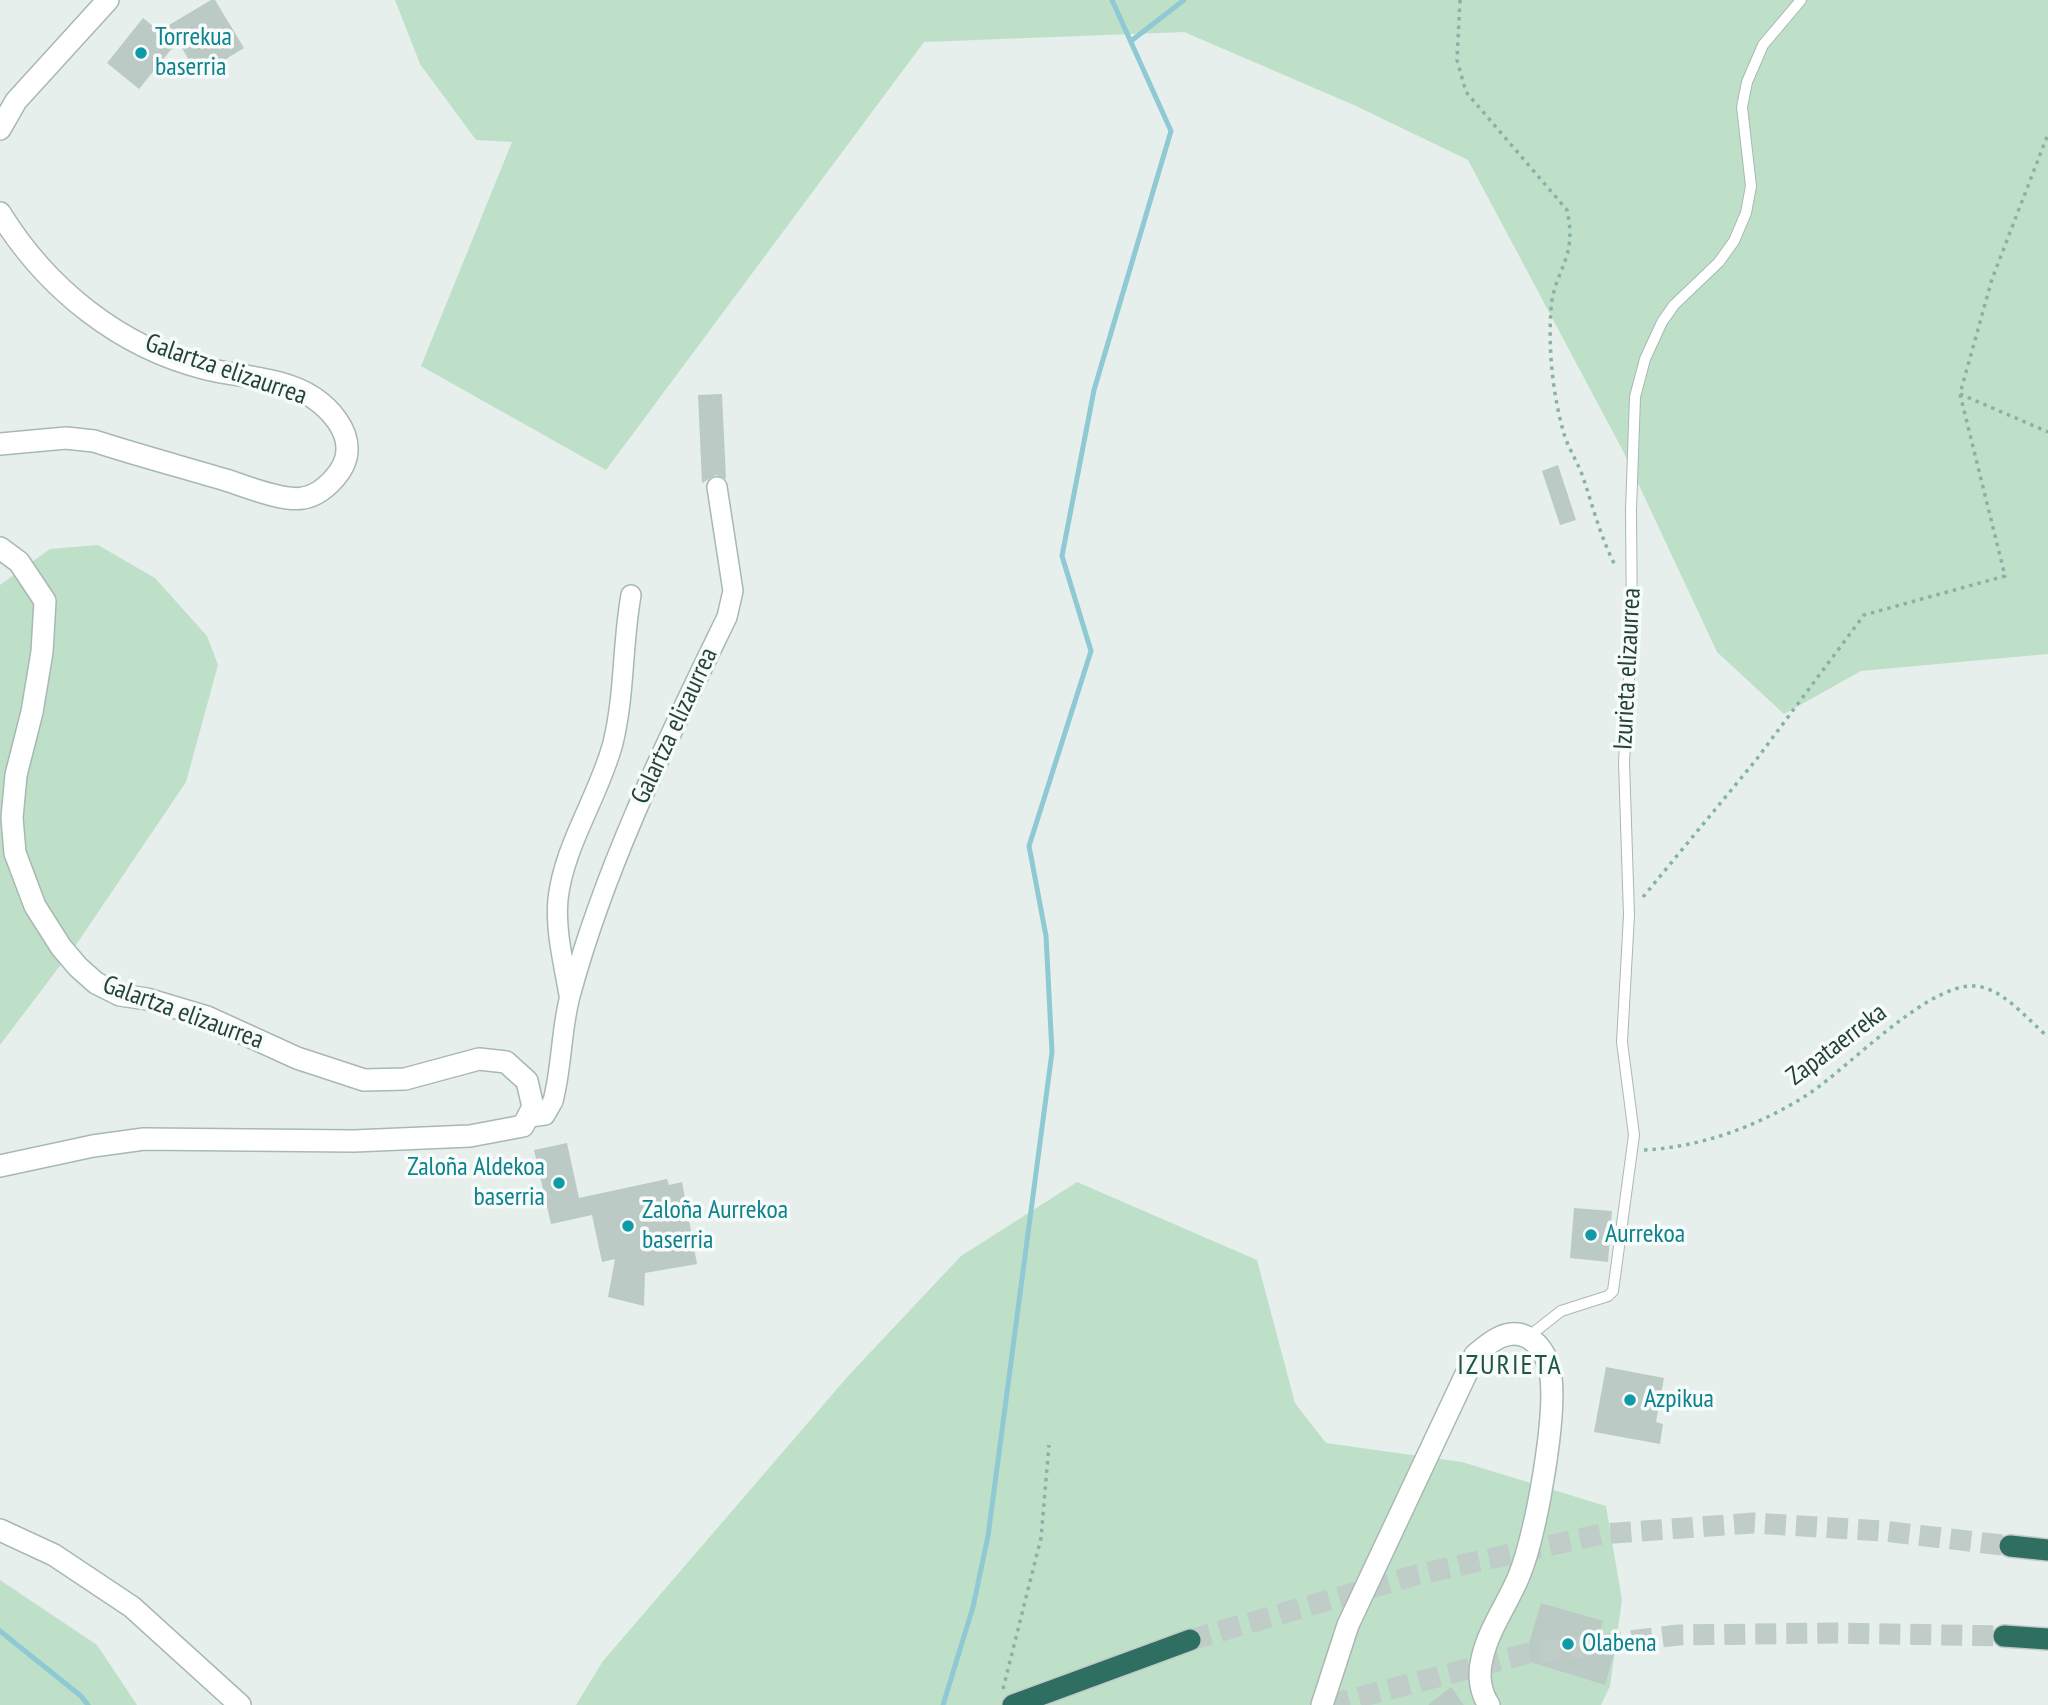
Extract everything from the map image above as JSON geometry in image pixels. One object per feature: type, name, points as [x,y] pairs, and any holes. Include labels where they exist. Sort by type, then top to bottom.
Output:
[{"type":"highway","points":[[2010,1546],[2048,1550]]},
{"type":"highway","points":[[2004,1636],[2048,1639]]},
{"type":"highway","points":[[1007,1701],[1190,1640]]},
{"type":"street","points":[[0,129],[16,101],[107,0]]},
{"type":"street","name":"Galartza elizaurrea","points":[[0,213],[49,279],[79,306],[147,346],[203,368],[290,387],[313,397],[330,411],[339,423],[347,450],[339,471],[328,485],[303,499],[264,492],[94,441],[66,438],[0,444]]},
{"type":"street","name":"Galartza elizaurrea","points":[[0,1166],[93,1146],[144,1139],[341,1141],[470,1136],[515,1129],[530,1117],[545,1115],[553,1101],[569,999],[615,859],[648,780],[727,617],[733,591],[725,524],[717,487]]},
{"type":"street","name":"Galartza elizaurrea","points":[[0,548],[19,562],[46,601],[42,652],[32,712],[16,775],[12,818],[15,853],[35,906],[61,947],[78,967],[96,983],[120,995],[147,999],[207,1017],[298,1058],[353,1077],[388,1082],[479,1059],[506,1062],[527,1081],[533,1107],[530,1117]]},
{"type":"street","name":"Galartza elizaurrea","points":[[569,999],[557,919],[558,897],[569,855],[598,789],[612,745],[624,690],[624,634],[631,596]]},
{"type":"street","points":[[1322,1705],[1348,1625],[1475,1355],[1502,1335],[1528,1337],[1544,1353],[1550,1372],[1550,1430],[1530,1542],[1519,1575],[1482,1658],[1480,1677],[1489,1705]]},
{"type":"street","points":[[0,1530],[54,1555],[132,1607],[240,1705]]},
{"type":"lane","name":"Izurieta elizaurrea","points":[[1528,1337],[1549,1318],[1608,1296],[1613,1291],[1633,1151],[1622,1042],[1629,915],[1624,751],[1633,581],[1631,510],[1635,397],[1653,340],[1674,305],[1718,262],[1734,241],[1746,213],[1751,186],[1743,121],[1747,82],[1763,45],[1801,0]]},
{"type":"path","points":[[1460,0],[1457,60],[1466,92],[1567,211],[1572,232],[1569,253],[1551,305],[1550,338],[1557,395],[1566,438],[1580,469],[1606,549],[1619,573],[1633,581]]},
{"type":"path","points":[[1629,915],[1756,760],[1864,615],[2005,576],[1960,394],[1992,279],[2048,134]]},
{"type":"path","points":[[1960,394],[2048,432]]},
{"type":"path","name":"Zapataerreka","points":[[1633,1151],[1673,1149],[1762,1120],[1810,1093],[1904,1018],[1944,993],[1973,986],[1991,990],[2048,1037]]},
{"type":"path","points":[[1007,1701],[1041,1538],[1049,1446]]},
{"type":"green space","points":[[395,0],[2048,0],[2048,654],[1861,671],[1784,714],[1717,652],[1623,451],[1468,160],[1356,106],[1184,32],[924,42],[606,470],[421,366],[512,142],[476,140],[420,64]]},
{"type":"green space","points":[[98,545],[155,578],[207,636],[218,665],[186,782],[78,942],[0,1045],[0,585],[50,549]]},
{"type":"green space","points":[[1077,1182],[1257,1260],[1295,1403],[1326,1443],[1462,1462],[1606,1506],[1622,1600],[1610,1686],[1601,1705],[576,1705],[603,1661],[849,1375],[961,1256]]},
{"type":"green space","points":[[0,1580],[97,1645],[137,1705],[0,1705]]},
{"type":"building","points":[[215,0],[244,48],[198,76],[178,41],[139,89],[107,63],[143,18],[159,31]]},
{"type":"building","points":[[722,394],[726,479],[716,475],[702,483],[698,395]]},
{"type":"building","points":[[1558,465],[1576,520],[1560,525],[1542,471]]},
{"type":"building","points":[[567,1143],[579,1198],[667,1179],[669,1185],[682,1182],[697,1264],[645,1273],[644,1306],[608,1297],[615,1259],[602,1262],[592,1215],[551,1224],[534,1150]]},
{"type":"building","name":"Aurrekoa","points":[[1574,1208],[1612,1211],[1608,1262],[1570,1258]]},
{"type":"building","name":"Azpikua","points":[[1606,1367],[1664,1378],[1656,1422],[1663,1424],[1660,1444],[1594,1432]]},
{"type":"building","name":"Olabena","points":[[1541,1603],[1603,1621],[1597,1641],[1616,1647],[1605,1685],[1524,1660]]},
{"type":"building","points":[[1451,1687],[1464,1705],[1428,1705]]},
{"type":"waterway","points":[[943,1705],[973,1607],[988,1536],[1052,1052],[1046,936],[1029,846],[1091,651],[1062,556],[1094,390],[1171,131],[1112,0]]},
{"type":"waterway","points":[[1131,41],[1184,0]]},
{"type":"waterway","points":[[0,1631],[81,1696],[88,1705]]},
{"type":"tunnel","points":[[1190,1640],[1416,1575],[1602,1534],[1753,1523],[1883,1531],[2010,1546]]},
{"type":"tunnel","points":[[1329,1705],[1525,1654],[1678,1635],[1832,1633],[2004,1636]]},
{"type":"place","name":"Torrekua baserria","points":[[141,53]]},
{"type":"place","name":"Zaloña Aldekoa baserria","points":[[559,1183]]},
{"type":"place","name":"Zaloña Aurrekoa baserria","points":[[628,1226]]},
{"type":"place","name":"Aurrekoa","points":[[1591,1235]]},
{"type":"place","name":"Azpikua","points":[[1630,1400]]},
{"type":"place","name":"Olabena","points":[[1568,1644]]},
{"type":"district","name":"IZURIETA","points":[[1510,1366]]}]
